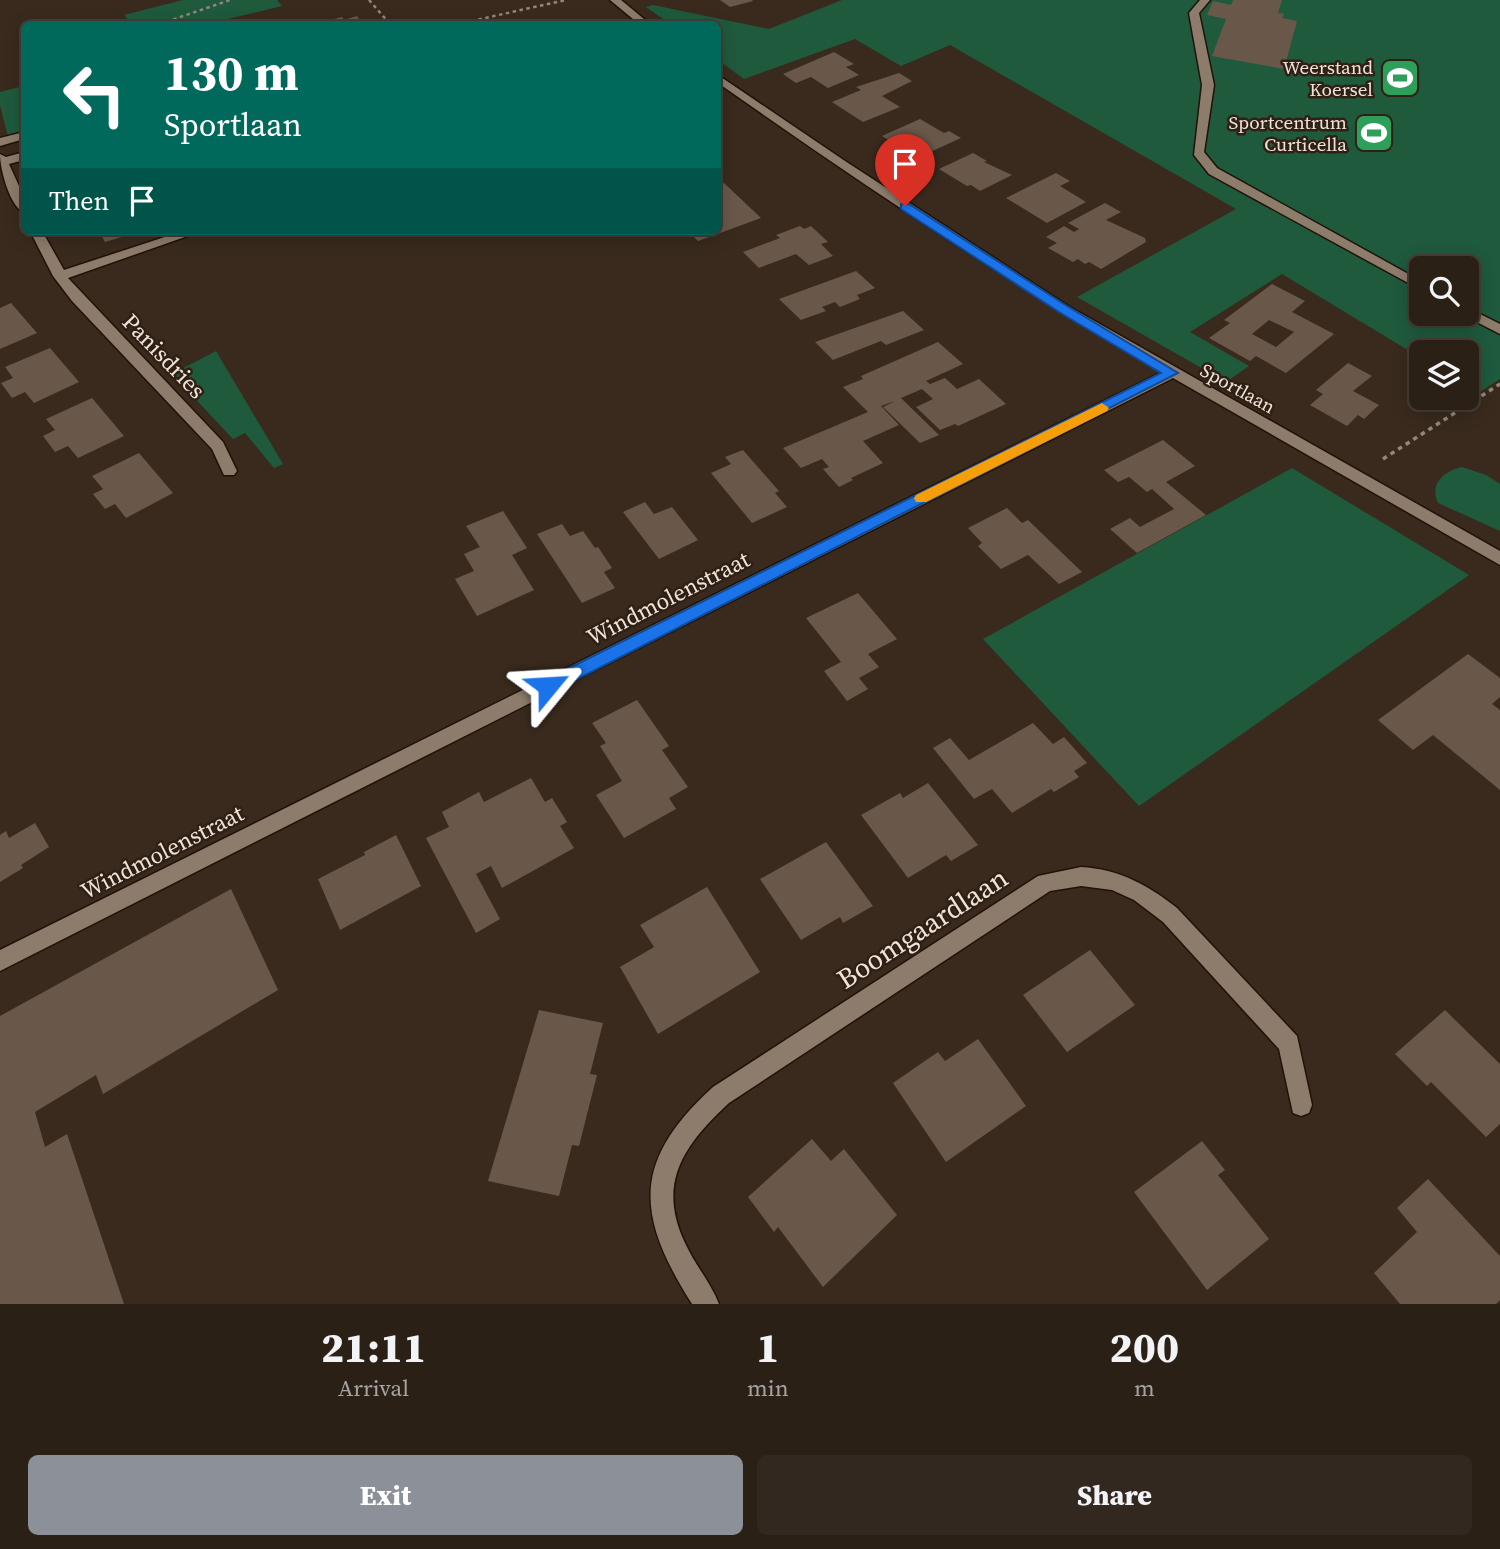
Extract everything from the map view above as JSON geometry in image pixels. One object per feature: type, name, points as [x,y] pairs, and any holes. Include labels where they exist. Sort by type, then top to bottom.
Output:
[{"type":"street","points":[[615,0],[641,21]]},
{"type":"street","points":[[1205,0],[1194,13],[1208,85],[1198,152],[1213,171],[1409,279]]},
{"type":"street","name":"Sportlaan","points":[[721,80],[948,235],[1063,309],[1500,559]]},
{"type":"street","points":[[0,142],[21,136]]},
{"type":"street","points":[[21,157],[1,160],[21,203]]},
{"type":"street","name":"Panisdries","points":[[38,235],[60,276],[77,298],[218,446],[229,471]]},
{"type":"street","points":[[60,276],[184,235]]},
{"type":"street","points":[[1479,318],[1500,330]]},
{"type":"street","name":"Windmolenstraat","points":[[0,961],[1171,373]]},
{"type":"street","name":"Boomgaardlaan","points":[[707,1304],[683,1270],[669,1238],[661,1209],[667,1158],[679,1135],[697,1114],[720,1095],[1045,883],[1085,875],[1106,878],[1126,884],[1159,906],[1289,1044],[1301,1105]]},
{"type":"path","points":[[169,21],[230,0]]},
{"type":"path","points":[[369,0],[387,21]]},
{"type":"path","points":[[472,21],[566,0]]},
{"type":"path","points":[[1357,476],[1500,384]]},
{"type":"green space","points":[[183,0],[277,0],[282,6],[220,21],[129,21],[124,15]]},
{"type":"green space","points":[[842,0],[1500,0],[1500,379],[1479,392],[1479,340],[1409,340],[1409,351],[1282,274],[1190,332],[1249,366],[1226,382],[1077,297],[1236,209],[950,45],[901,66],[855,39],[744,79],[721,62],[721,21],[666,21],[646,7],[653,5],[769,29]]},
{"type":"green space","points":[[21,87],[21,133],[8,137],[0,105],[0,92]]},
{"type":"green space","points":[[216,351],[283,464],[274,468],[245,433],[233,439],[172,374]]},
{"type":"green space","points":[[1462,467],[1486,475],[1500,484],[1500,531],[1438,503],[1435,490],[1440,479]]},
{"type":"green space","points":[[1292,468],[1469,575],[1139,806],[983,639]]},
{"type":"building","points":[[720,0],[752,0],[753,1],[730,7]]},
{"type":"building","name":"Weerstand Koersel","points":[[1233,0],[1282,0],[1278,13],[1284,14],[1282,18],[1297,21],[1284,69],[1212,56],[1226,19],[1207,15],[1213,1],[1231,5]]},
{"type":"building","points":[[357,16],[361,21],[326,21],[342,17],[344,20]]},
{"type":"building","points":[[834,52],[854,64],[846,67],[859,75],[828,88],[811,77],[796,83],[783,74]]},
{"type":"building","points":[[899,73],[912,81],[882,96],[900,107],[863,122],[832,102],[861,90],[856,87]]},
{"type":"building","points":[[920,119],[944,133],[949,131],[961,138],[917,158],[882,136]]},
{"type":"building","points":[[973,153],[987,161],[984,162],[1012,175],[980,191],[939,169]]},
{"type":"building","points":[[1056,173],[1070,181],[1060,186],[1086,202],[1047,223],[1006,198]]},
{"type":"building","points":[[724,183],[761,218],[721,233],[721,184]]},
{"type":"building","points":[[1105,203],[1121,212],[1106,220],[1145,238],[1146,242],[1101,269],[1078,259],[1073,262],[1048,248],[1057,243],[1046,237],[1064,226],[1074,232],[1079,229],[1068,223]]},
{"type":"building","points":[[800,226],[804,229],[811,226],[828,242],[821,244],[833,256],[809,265],[796,254],[759,268],[743,252],[780,238],[776,235]]},
{"type":"building","points":[[101,235],[129,235],[105,242]]},
{"type":"building","points":[[692,235],[714,235],[698,241]]},
{"type":"building","points":[[856,271],[875,288],[857,295],[860,299],[840,307],[835,302],[822,307],[826,311],[801,320],[779,299]]},
{"type":"building","points":[[1272,284],[1305,301],[1292,312],[1334,334],[1286,373],[1256,356],[1250,361],[1209,338],[1230,323],[1224,320]],"holes":[[[1269,320],[1294,332],[1276,347],[1252,334]]]},
{"type":"building","points":[[11,303],[37,333],[0,349],[0,308]]},
{"type":"building","points":[[903,311],[924,330],[886,345],[881,341],[833,360],[815,342]]},
{"type":"building","points":[[938,342],[963,364],[926,381],[930,384],[945,378],[957,389],[979,379],[1006,404],[958,426],[955,424],[940,430],[916,407],[933,399],[922,389],[901,398],[939,435],[920,443],[883,407],[895,401],[881,406],[899,425],[863,441],[883,463],[851,478],[853,480],[839,487],[823,469],[829,467],[822,459],[801,468],[783,448],[868,412],[843,387],[863,379],[861,376]]},
{"type":"building","points":[[50,348],[79,382],[34,403],[25,392],[12,398],[1,383],[13,378],[5,367]]},
{"type":"building","points":[[1348,363],[1372,376],[1353,391],[1379,405],[1364,419],[1358,415],[1347,426],[1310,405],[1323,394],[1316,390]]},
{"type":"building","points":[[92,398],[124,436],[78,458],[68,446],[55,452],[43,436],[55,430],[46,419]]},
{"type":"building","points":[[1163,440],[1195,466],[1166,482],[1206,515],[1137,553],[1110,529],[1130,518],[1140,527],[1174,509],[1152,489],[1147,492],[1129,477],[1118,482],[1104,470]]},
{"type":"building","points":[[743,450],[779,491],[775,493],[787,507],[752,523],[711,473],[731,464],[725,457]]},
{"type":"building","points":[[139,453],[173,493],[126,518],[115,504],[105,509],[93,494],[103,489],[92,476]]},
{"type":"building","points":[[645,502],[654,514],[672,507],[698,540],[659,559],[623,512]]},
{"type":"building","points":[[1007,508],[1022,523],[1028,520],[1082,572],[1059,584],[1028,555],[1001,569],[978,546],[982,543],[968,528]]},
{"type":"building","points":[[503,511],[527,548],[512,555],[534,590],[477,616],[455,579],[474,571],[464,554],[480,547],[466,526]]},
{"type":"building","points":[[562,524],[570,536],[583,531],[595,548],[598,547],[612,568],[604,572],[615,588],[582,603],[537,534]]},
{"type":"building","points":[[858,593],[897,639],[868,654],[879,667],[859,678],[868,689],[847,701],[824,671],[841,662],[806,618]]},
{"type":"building","points":[[1468,654],[1500,678],[1500,697],[1492,704],[1500,710],[1500,790],[1433,735],[1413,750],[1378,720]]},
{"type":"building","points":[[637,700],[669,746],[662,750],[688,787],[669,798],[676,809],[624,838],[596,795],[622,781],[600,746],[606,743],[592,723]]},
{"type":"building","points":[[1033,723],[1053,744],[1064,737],[1087,763],[1074,771],[1079,777],[1054,792],[1051,789],[1012,813],[992,789],[974,799],[933,748],[950,738],[969,760]]},
{"type":"building","points":[[531,778],[545,802],[552,798],[567,822],[560,826],[574,848],[502,888],[491,866],[476,874],[500,919],[476,933],[426,838],[449,827],[442,812],[479,792],[484,802]]},
{"type":"building","points":[[928,783],[978,845],[951,861],[946,855],[908,878],[861,815],[900,793],[903,798]]},
{"type":"building","points":[[35,823],[49,847],[0,882],[0,835],[6,831],[9,838]]},
{"type":"building","points":[[396,835],[421,886],[340,930],[318,879],[365,855],[364,852]]},
{"type":"building","points":[[826,842],[873,906],[843,923],[840,917],[801,940],[760,879]]},
{"type":"building","points":[[707,887],[760,972],[658,1034],[620,967],[654,947],[640,925]]},
{"type":"building","points":[[231,889],[278,990],[103,1094],[96,1075],[35,1112],[45,1147],[67,1134],[124,1304],[0,1304],[0,1016]]},
{"type":"building","points":[[1090,950],[1135,1005],[1067,1052],[1023,995]]},
{"type":"building","points":[[539,1010],[603,1023],[590,1074],[597,1075],[579,1146],[572,1145],[559,1196],[488,1181]]},
{"type":"building","points":[[1445,1010],[1500,1064],[1500,1124],[1486,1137],[1431,1082],[1427,1086],[1395,1054]]},
{"type":"building","points":[[978,1039],[1026,1106],[946,1162],[893,1083],[938,1052],[945,1061]]},
{"type":"building","points":[[812,1139],[831,1161],[844,1149],[897,1215],[823,1287],[778,1227],[774,1232],[748,1197]]},
{"type":"building","points":[[1202,1141],[1225,1170],[1218,1175],[1269,1239],[1207,1290],[1134,1192]]},
{"type":"building","points":[[1428,1179],[1500,1256],[1500,1300],[1496,1304],[1400,1304],[1374,1273],[1417,1232],[1397,1208]]},
{"type":"slow traffic","points":[[921,498],[1102,408]]},
{"type":"place","name":"Weerstand Koersel","points":[[1400,78]]},
{"type":"place","name":"Sportcentrum Curticella","points":[[1374,133]]},
{"type":"route","points":[[548,686],[1171,373],[1063,309],[905,206]]}]
